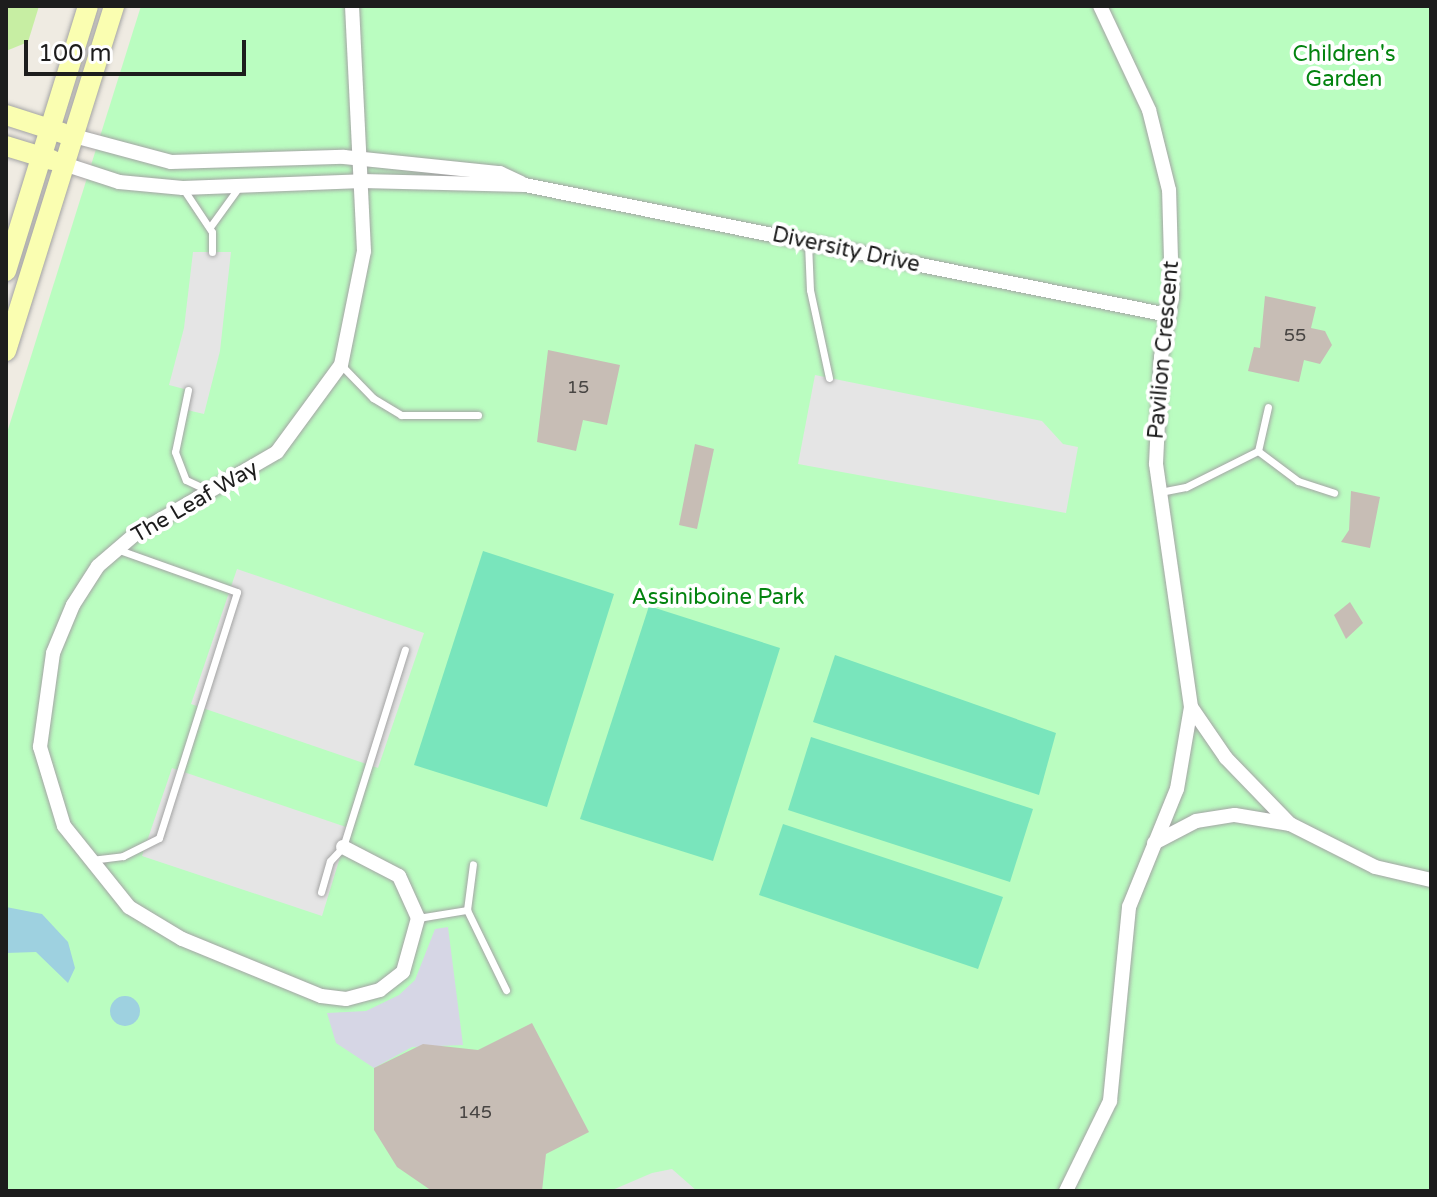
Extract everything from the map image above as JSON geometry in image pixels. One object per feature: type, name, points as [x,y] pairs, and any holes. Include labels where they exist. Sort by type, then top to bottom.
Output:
[{"type":"main road","points":[[6,271],[88,6]]},
{"type":"main road","points":[[6,351],[114,6]]},
{"type":"main road","points":[[6,115],[74,136]]},
{"type":"main road","points":[[6,146],[64,164]]},
{"type":"street","name":"The Leaf Way","points":[[352,6],[362,181],[363,270],[341,365],[291,438],[215,492],[116,549],[86,584],[63,628],[41,724],[47,786],[89,860],[147,922],[321,996],[346,999],[391,983],[410,957],[418,918]]},
{"type":"street","name":"Pavilion Crescent","points":[[1066,1191],[1110,1101],[1129,907],[1182,771],[1191,707],[1158,493],[1156,427],[1168,315],[1172,233],[1166,169],[1142,92],[1100,6]]},
{"type":"street","name":"Diversity Drive","points":[[74,136],[171,162],[360,158],[500,173],[525,185]]},
{"type":"street","name":"Diversity Drive","points":[[64,164],[119,182],[183,188],[362,181],[525,185],[1168,315]]},
{"type":"street","points":[[1191,707],[1226,758],[1290,824],[1375,867],[1431,880]]},
{"type":"street","points":[[1154,843],[1221,816],[1290,824]]},
{"type":"street","points":[[343,847],[399,876],[418,918]]},
{"type":"lane","points":[[210,227],[241,185]]},
{"type":"lane","points":[[183,188],[210,227],[212,252]]},
{"type":"lane","points":[[808,243],[810,290],[829,378]]},
{"type":"lane","points":[[341,365],[373,398],[401,415],[478,415]]},
{"type":"lane","points":[[188,390],[175,452],[180,471],[193,486],[215,492]]},
{"type":"lane","points":[[1258,451],[1268,407]]},
{"type":"lane","points":[[1158,493],[1186,487],[1258,451]]},
{"type":"lane","points":[[1258,451],[1298,481],[1334,493]]},
{"type":"lane","points":[[89,860],[123,856],[159,838],[237,592],[116,549]]},
{"type":"lane","points":[[321,892],[330,861],[343,847],[405,649]]},
{"type":"lane","points":[[473,864],[467,910],[506,990]]},
{"type":"lane","points":[[418,918],[467,910]]},
{"type":"green space","points":[[6,6],[39,6],[28,42],[6,51]]},
{"type":"green space","name":"Assiniboine Park","points":[[141,6],[1431,6],[1431,1191],[6,1191],[6,436]]},
{"type":"green space","points":[[483,551],[614,594],[547,807],[414,765]]},
{"type":"green space","points":[[649,606],[780,648],[713,861],[580,819]]},
{"type":"green space","points":[[835,655],[1056,733],[1039,795],[813,722]]},
{"type":"green space","points":[[811,737],[1033,809],[1010,882],[788,810]]},
{"type":"green space","points":[[783,824],[1003,897],[978,969],[759,895]]},
{"type":"shaded area","points":[[193,252],[231,252],[220,351],[204,414],[183,409],[188,390],[169,385],[184,328]]},
{"type":"shaded area","points":[[815,375],[1042,421],[1063,444],[1078,447],[1066,513],[798,464]]},
{"type":"shaded area","points":[[237,569],[424,633],[378,768],[191,704]]},
{"type":"shaded area","points":[[172,768],[349,828],[322,916],[142,856]]},
{"type":"shaded area","points":[[448,927],[463,1045],[412,1047],[374,1068],[336,1043],[327,1013],[366,1011],[399,995],[415,980],[435,929]]},
{"type":"shaded area","points":[[672,1169],[697,1191],[610,1191],[652,1173]]},
{"type":"water","points":[[6,907],[42,914],[68,942],[75,968],[68,983],[36,952],[6,953]]},
{"type":"water","points":[[125,996],[131,997],[139,1005],[139,1017],[131,1025],[125,1026],[119,1025],[111,1017],[110,1011],[111,1005],[119,997]]},
{"type":"building","points":[[1265,296],[1316,307],[1311,328],[1325,331],[1332,345],[1320,364],[1304,360],[1299,382],[1248,371],[1254,347],[1260,348]]},
{"type":"building","points":[[548,350],[620,365],[607,425],[583,420],[576,451],[537,442]]},
{"type":"building","points":[[695,444],[714,449],[697,529],[679,525]]},
{"type":"building","points":[[1351,491],[1380,497],[1370,548],[1341,542],[1349,530]]},
{"type":"building","points":[[1350,602],[1363,623],[1346,639],[1334,615]]},
{"type":"building","points":[[532,1023],[589,1132],[546,1154],[542,1191],[432,1191],[397,1167],[374,1130],[374,1068],[423,1044],[478,1050]]},
{"type":"park label","name":"Children's Garden","points":[[1344,66]]}]
